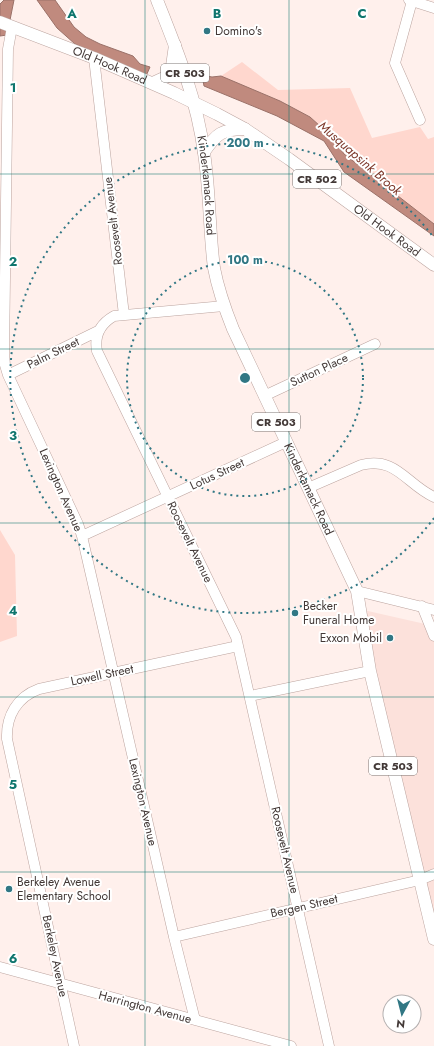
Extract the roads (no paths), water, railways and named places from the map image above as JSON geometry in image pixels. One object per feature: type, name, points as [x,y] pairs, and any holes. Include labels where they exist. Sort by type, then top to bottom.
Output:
[{"type":"main road","name":"Kinderkamack Road","points":[[156,0],[175,44],[194,102],[204,152],[208,187],[211,246],[224,306],[264,396],[357,591],[370,671],[434,939]]},
{"type":"main road","name":"Old Hook Road","points":[[0,22],[94,58],[152,83],[194,102],[245,129],[290,159],[434,265]]},
{"type":"main road","points":[[152,83],[166,77],[172,66],[175,44]]},
{"type":"main road","points":[[204,152],[212,140],[219,134],[231,129],[245,129]]},
{"type":"street","points":[[420,120],[395,63],[411,0],[434,8]]},
{"type":"street","name":"Lexington Avenue","points":[[12,27],[8,49],[3,166],[5,365],[78,524],[82,536],[174,937],[195,1020]]},
{"type":"street","name":"Roosevelt Avenue","points":[[94,58],[124,315]]},
{"type":"street","points":[[98,331],[108,319],[114,316],[224,306]]},
{"type":"street","name":"Roosevelt Avenue","points":[[98,331],[96,343],[97,351],[234,633],[250,696],[330,1046]]},
{"type":"street","name":"Palm Street","points":[[8,374],[98,331]]},
{"type":"street","name":"Sutton Place","points":[[264,396],[375,344]]},
{"type":"street","name":"Lotus Street","points":[[82,536],[286,442]]},
{"type":"street","points":[[308,488],[361,465],[379,463],[393,467],[434,497]]},
{"type":"street","points":[[357,591],[434,610]]},
{"type":"street","points":[[422,606],[434,636]]},
{"type":"street","name":"Lowell Street","points":[[9,749],[7,729],[9,719],[18,703],[25,696],[39,689],[238,646]]},
{"type":"street","points":[[250,696],[370,671]]},
{"type":"street","name":"Berkeley Avenue","points":[[9,749],[62,984],[74,1046]]},
{"type":"street","name":"Bergen Street","points":[[174,937],[420,880],[434,874]]},
{"type":"street","name":"Harrington Avenue","points":[[0,967],[291,1046]]},
{"type":"place","name":"Domino's","points":[[207,31]]},
{"type":"place","name":"Becker Funeral Home","points":[[295,613]]},
{"type":"place","name":"Exxon Mobil","points":[[390,638]]},
{"type":"place","name":"Berkeley Avenue Elementary School","points":[[9,889]]},
{"type":"water label","name":"Musquapsink Brook","points":[[360,158]]}]
